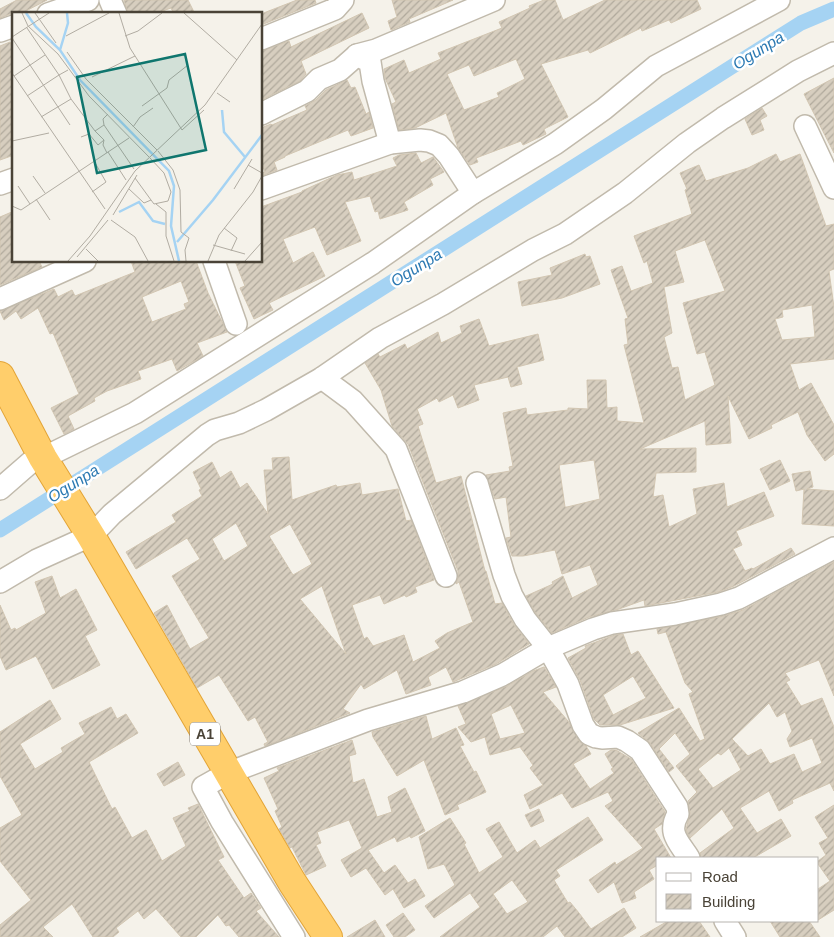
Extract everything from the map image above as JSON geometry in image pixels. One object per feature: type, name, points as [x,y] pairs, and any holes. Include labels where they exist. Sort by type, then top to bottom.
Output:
[{"type":"highway","points":[[0,362],[4,402]]},
{"type":"highway","name":"A1","points":[[0,376],[4,402],[82,534],[107,586],[220,777],[273,882],[310,937]]},
{"type":"highway","name":"A1","points":[[220,777],[328,937]]},
{"type":"street","points":[[54,12],[88,0]]},
{"type":"street","points":[[110,0],[115,12]]},
{"type":"street","points":[[262,39],[335,9],[343,0]]},
{"type":"street","points":[[262,114],[307,91],[319,79],[340,70],[357,55],[376,50],[494,0]]},
{"type":"street","points":[[0,489],[135,413],[373,263],[473,193],[555,144],[604,110],[656,66],[779,0]]},
{"type":"street","points":[[0,582],[82,534],[112,514],[207,435],[266,410],[322,378],[380,338],[571,230],[625,193],[687,143],[723,118],[798,71],[834,53]]},
{"type":"street","points":[[357,55],[370,62],[373,81],[390,143]]},
{"type":"street","points":[[805,126],[834,188]]},
{"type":"street","points":[[262,189],[390,143],[420,140],[439,145],[450,156],[473,193]]},
{"type":"street","points":[[0,184],[12,180]]},
{"type":"street","points":[[0,299],[83,262]]},
{"type":"street","points":[[214,262],[236,324]]},
{"type":"street","points":[[322,378],[353,401],[396,449],[446,576]]},
{"type":"street","points":[[477,483],[512,596],[525,619],[548,648],[568,684],[589,734],[602,738],[618,737],[627,740],[640,750],[677,807],[678,814],[673,823],[672,830],[688,857]]},
{"type":"street","points":[[294,937],[222,822],[203,787],[220,777],[368,720],[463,692],[502,674],[548,648],[612,623],[675,614],[721,604],[753,592],[834,548]]},
{"type":"street","points":[[726,922],[735,937]]},
{"type":"building","points":[[17,0],[47,0],[24,12],[12,12],[12,14],[0,18],[0,9]]},
{"type":"building","points":[[124,0],[188,0],[194,12],[173,12],[171,8],[160,12],[127,12]]},
{"type":"building","points":[[297,0],[315,0],[316,3],[262,25],[262,14]]},
{"type":"building","points":[[392,0],[453,0],[409,19],[410,22],[391,30],[388,21],[397,17]]},
{"type":"building","points":[[544,0],[555,0],[563,20],[605,0],[697,0],[701,9],[671,23],[669,20],[642,31],[641,28],[590,53],[588,50],[541,64],[568,117],[544,129],[546,134],[523,145],[521,141],[476,158],[478,162],[470,165],[458,148],[446,113],[415,128],[399,130],[392,104],[396,102],[385,78],[384,69],[404,60],[409,73],[441,59],[438,53],[502,28],[499,22],[530,8],[529,6]],"holes":[[[516,59],[525,79],[497,93],[499,97],[464,110],[447,74],[469,65],[474,76]]]},
{"type":"building","points":[[362,13],[369,28],[301,61],[306,74],[300,81],[262,100],[262,51],[289,41],[291,47]]},
{"type":"building","points":[[10,42],[12,48],[12,156],[0,160],[0,46]]},
{"type":"building","points":[[834,78],[834,153],[804,94]]},
{"type":"building","points":[[347,80],[351,88],[355,87],[366,114],[369,112],[373,128],[351,136],[348,130],[285,156],[274,162],[277,170],[262,176],[262,173],[265,172],[262,164],[262,128],[307,110],[305,106],[316,100],[326,90]]},
{"type":"building","points":[[762,108],[767,116],[760,120],[764,130],[752,135],[745,119]]},
{"type":"building","points":[[416,153],[421,163],[433,157],[444,172],[430,179],[433,185],[404,202],[408,210],[380,219],[378,211],[375,212],[370,196],[345,202],[361,241],[327,255],[315,227],[283,239],[293,263],[313,252],[325,276],[269,303],[273,310],[254,319],[240,288],[245,286],[235,262],[262,262],[262,207],[302,192],[337,175],[352,172],[354,180],[397,166],[393,158],[399,155]]},
{"type":"building","points":[[776,154],[780,162],[800,154],[826,226],[834,224],[834,269],[829,271],[834,307],[834,359],[790,364],[799,390],[811,383],[834,425],[834,454],[825,461],[807,435],[798,412],[771,425],[772,428],[749,439],[728,396],[731,443],[706,445],[705,421],[640,449],[696,448],[696,472],[656,473],[653,497],[663,495],[669,527],[697,514],[693,489],[724,483],[727,507],[764,492],[774,516],[736,531],[742,545],[733,549],[745,571],[753,569],[791,548],[795,554],[734,586],[718,592],[645,606],[644,600],[589,617],[552,633],[535,612],[526,596],[553,584],[552,582],[563,576],[572,598],[598,585],[590,565],[562,574],[555,550],[523,556],[512,556],[506,538],[511,537],[506,497],[495,499],[486,475],[510,471],[509,467],[513,466],[503,413],[526,408],[527,415],[568,410],[568,408],[588,409],[587,380],[606,380],[607,408],[617,407],[617,421],[644,423],[624,345],[628,344],[625,319],[628,318],[611,270],[622,266],[631,291],[653,283],[647,261],[644,263],[634,236],[692,214],[685,190],[687,189],[680,173],[699,165],[706,181],[748,168]],"holes":[[[705,240],[725,291],[683,303],[697,354],[705,352],[715,385],[685,400],[678,367],[672,368],[664,337],[672,333],[664,287],[684,282],[675,251]],[[812,305],[815,337],[782,340],[775,319],[783,317],[782,310]],[[594,460],[600,499],[565,507],[559,465]]]},
{"type":"building","points":[[12,212],[12,262],[40,262],[42,267],[0,285],[0,217]]},
{"type":"building","points":[[585,254],[586,257],[590,256],[600,284],[562,298],[522,306],[518,282],[552,275],[550,268]]},
{"type":"building","points":[[131,262],[196,262],[208,293],[227,332],[197,343],[203,356],[177,371],[172,359],[138,371],[141,379],[107,391],[94,398],[95,401],[68,416],[74,429],[64,434],[51,408],[79,394],[53,333],[50,334],[38,308],[21,319],[16,311],[4,320],[0,311],[54,289],[58,297],[72,290],[75,296],[135,272]],"holes":[[[181,281],[189,302],[184,304],[186,309],[152,322],[142,297]]]},
{"type":"building","points":[[479,319],[489,346],[538,334],[544,360],[517,367],[522,384],[511,387],[508,377],[474,385],[479,400],[458,408],[453,395],[439,402],[437,398],[417,409],[423,424],[418,426],[436,483],[461,476],[495,604],[502,603],[514,625],[529,644],[496,664],[453,682],[446,667],[428,677],[431,685],[406,694],[397,670],[364,689],[361,684],[343,709],[350,713],[265,746],[264,744],[268,742],[255,717],[248,721],[219,675],[197,688],[154,613],[167,605],[190,649],[209,638],[172,576],[200,559],[187,538],[136,569],[126,552],[176,522],[172,515],[202,496],[199,490],[201,489],[193,472],[212,462],[220,478],[231,471],[240,488],[247,483],[268,514],[264,470],[273,470],[272,458],[289,457],[292,500],[336,485],[337,487],[360,483],[362,495],[398,489],[406,521],[411,520],[434,580],[415,587],[417,592],[384,604],[380,595],[352,605],[364,639],[367,637],[373,646],[404,635],[413,662],[440,648],[435,641],[447,633],[473,622],[459,582],[456,584],[458,571],[408,444],[392,426],[381,390],[365,363],[378,354],[380,357],[405,344],[407,349],[438,332],[441,343],[462,333],[460,326]],"holes":[[[236,523],[248,546],[224,561],[212,539]],[[290,524],[312,564],[293,575],[269,536]],[[322,586],[346,654],[300,599]]]},
{"type":"building","points":[[780,460],[790,481],[770,490],[760,469]]},
{"type":"building","points":[[810,471],[813,487],[807,489],[834,491],[834,526],[802,524],[804,489],[796,491],[792,474]]},
{"type":"building","points":[[834,562],[834,696],[819,660],[785,673],[790,680],[786,682],[801,706],[822,698],[834,727],[834,791],[830,783],[792,800],[793,803],[779,811],[769,791],[740,808],[757,833],[781,819],[791,836],[755,857],[701,857],[700,853],[734,828],[722,809],[690,838],[686,830],[690,813],[688,801],[697,792],[676,766],[690,754],[675,733],[659,749],[674,768],[669,772],[650,743],[638,733],[679,708],[700,741],[705,739],[689,694],[693,692],[685,683],[666,632],[658,634],[657,629],[724,616],[743,610]],"holes":[[[769,703],[777,717],[785,712],[792,731],[787,739],[790,747],[812,738],[822,763],[802,772],[794,754],[770,764],[761,749],[748,756],[732,739]],[[729,748],[741,770],[713,788],[698,769],[718,753],[721,755]]]},
{"type":"building","points":[[52,576],[60,598],[76,589],[97,630],[85,636],[100,665],[53,689],[36,656],[6,670],[0,656],[0,605],[11,630],[15,628],[16,630],[46,613],[35,582]]},
{"type":"building","points":[[623,634],[631,655],[638,651],[674,708],[620,725],[600,725],[594,719],[580,680],[568,658],[586,648],[585,646]],"holes":[[[633,676],[646,698],[613,715],[603,695]]]},
{"type":"building","points":[[544,667],[556,687],[543,692],[568,721],[579,741],[586,746],[591,754],[573,764],[590,789],[614,773],[605,754],[611,750],[616,750],[631,759],[665,812],[662,824],[654,829],[670,857],[656,857],[656,866],[649,870],[654,879],[634,892],[636,898],[622,903],[614,882],[598,893],[589,880],[615,862],[616,865],[643,848],[605,806],[613,801],[608,792],[572,808],[562,793],[530,809],[524,795],[543,785],[530,768],[533,765],[520,747],[490,755],[485,737],[471,742],[458,727],[466,724],[458,706],[507,686]],"holes":[[[511,705],[525,733],[500,739],[491,714]]]},
{"type":"building","points":[[50,700],[61,719],[20,744],[35,769],[63,752],[61,748],[85,734],[79,723],[111,707],[117,719],[126,714],[138,733],[89,762],[112,809],[115,807],[132,838],[146,830],[162,861],[186,846],[173,818],[190,811],[188,808],[198,804],[224,857],[218,860],[244,898],[251,893],[261,908],[256,911],[279,937],[239,937],[229,925],[226,926],[218,915],[196,937],[181,937],[156,909],[144,919],[138,911],[116,928],[119,932],[113,937],[93,937],[72,904],[43,927],[53,937],[0,937],[0,925],[31,900],[0,861],[0,828],[22,815],[0,776],[0,732]]},
{"type":"building","points":[[426,716],[432,739],[456,728],[464,745],[460,746],[474,772],[476,771],[486,792],[457,805],[459,809],[445,815],[424,760],[397,776],[373,737],[372,732]]},
{"type":"building","points":[[352,740],[356,754],[349,756],[353,783],[364,779],[377,817],[392,812],[388,797],[405,788],[425,831],[397,842],[395,837],[368,850],[384,873],[395,865],[408,883],[415,879],[425,896],[404,908],[393,889],[385,895],[366,868],[351,877],[341,860],[362,848],[349,820],[317,832],[321,843],[316,845],[326,866],[306,875],[292,847],[290,848],[279,829],[282,827],[275,811],[278,809],[264,778],[279,771],[277,768]]},
{"type":"building","points":[[178,762],[185,775],[164,786],[157,774]]},
{"type":"building","points":[[834,805],[834,910],[819,919],[819,888],[830,881],[819,865],[819,860],[826,855],[819,843],[828,838],[815,817]]},
{"type":"building","points":[[539,809],[544,821],[531,827],[525,815]]},
{"type":"building","points":[[588,817],[603,840],[556,870],[560,876],[554,880],[568,903],[570,902],[591,929],[624,908],[636,928],[622,937],[565,937],[557,926],[543,937],[440,937],[480,907],[470,893],[434,918],[425,906],[455,885],[444,864],[428,869],[419,837],[450,818],[466,843],[464,844],[479,873],[503,857],[486,829],[499,822],[517,853],[535,840],[540,848]],"holes":[[[512,880],[528,902],[507,914],[493,894]]]},
{"type":"building","points":[[403,913],[415,930],[405,937],[394,937],[386,925]]},
{"type":"building","points":[[375,920],[385,937],[347,937]]},
{"type":"building","points":[[666,922],[700,922],[710,937],[640,937]]},
{"type":"building","points":[[771,922],[810,922],[820,937],[780,937]]},
{"type":"waterway","name":"Ogunpa","points":[[0,530],[801,23],[834,9]]}]
